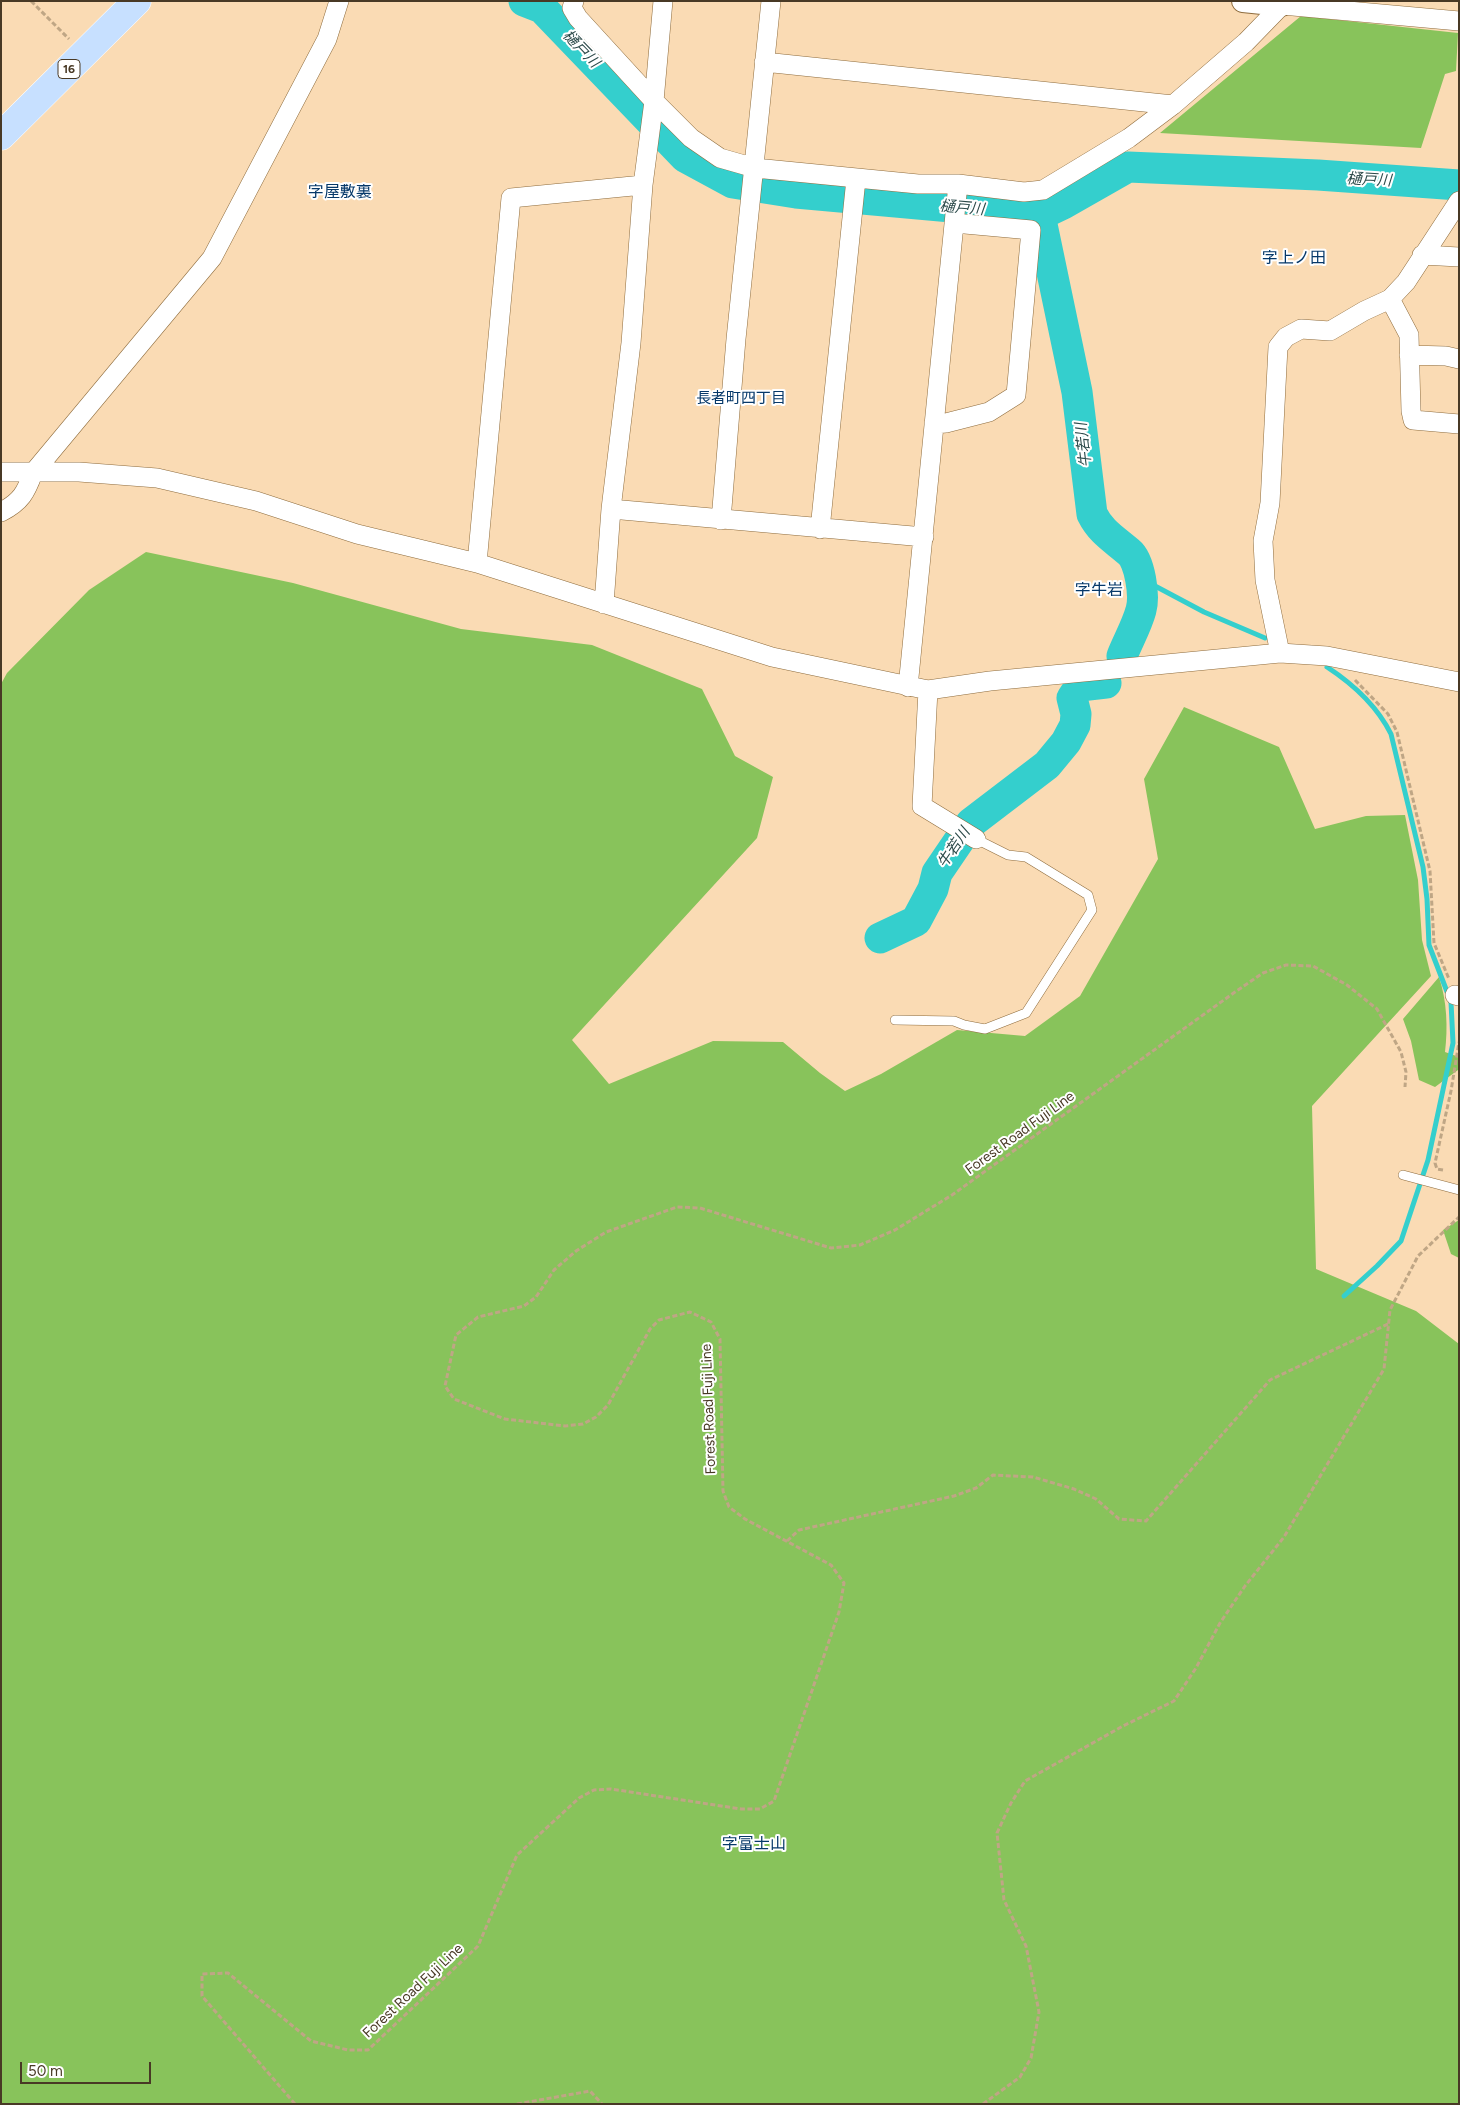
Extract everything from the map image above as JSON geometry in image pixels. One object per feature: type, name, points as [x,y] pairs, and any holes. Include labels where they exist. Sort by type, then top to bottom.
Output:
[{"type":"main road","name":"16","points":[[1,136],[137,1]]},
{"type":"street","points":[[1,512],[12,506],[26,492],[33,472],[212,258],[327,39],[339,1]]},
{"type":"street","points":[[574,1],[572,8],[578,18],[654,101],[691,138],[720,158],[755,168],[918,184],[958,184],[1024,192],[1043,190],[1129,138],[1173,104],[1252,36],[1282,3]]},
{"type":"street","points":[[604,604],[611,509],[632,343],[643,185],[654,101],[663,1]]},
{"type":"street","points":[[721,520],[736,339],[771,1]]},
{"type":"street","points":[[1243,1],[1397,8],[1459,21]]},
{"type":"street","points":[[764,62],[1173,104]]},
{"type":"street","points":[[820,529],[856,178]]},
{"type":"street","points":[[908,687],[958,184]]},
{"type":"street","points":[[478,563],[511,198],[643,185]]},
{"type":"street","points":[[1280,652],[1265,580],[1263,541],[1270,503],[1278,347],[1286,338],[1301,329],[1330,331],[1364,311],[1390,299],[1406,282],[1459,201]]},
{"type":"street","points":[[934,424],[946,423],[989,412],[1016,395],[1031,230],[954,221]]},
{"type":"street","points":[[1422,255],[1459,257]]},
{"type":"street","points":[[1390,299],[1409,335],[1411,411],[1414,420],[1459,424]]},
{"type":"street","points":[[1409,355],[1446,356],[1459,359]]},
{"type":"street","points":[[1,472],[79,472],[156,478],[256,501],[357,534],[478,563],[772,657],[928,690],[990,681],[1280,652],[1327,656],[1459,682]]},
{"type":"street","points":[[611,509],[924,537]]},
{"type":"street","points":[[928,690],[922,806],[976,839]]},
{"type":"lane","points":[[895,1020],[954,1021],[964,1026],[986,1029],[1026,1013],[1092,910],[1088,895],[1026,857],[1008,855],[976,839]]},
{"type":"lane","points":[[1403,1175],[1459,1190]]},
{"type":"path","points":[[30,1],[84,54]]},
{"type":"path","points":[[1352,662],[1350,674],[1373,696],[1388,714],[1397,732],[1430,871],[1434,943],[1457,995]]},
{"type":"path","name":"Forest Road Fuji Line","points":[[295,2104],[202,1996],[202,1974],[228,1973],[311,2041],[348,2050],[368,2050],[478,1946],[517,1855],[579,1798],[594,1790],[611,1789],[741,1808],[760,1809],[774,1801],[839,1612],[844,1583],[831,1565],[745,1519],[729,1507],[723,1491],[720,1339],[711,1322],[690,1312],[659,1320],[650,1329],[608,1406],[596,1417],[583,1424],[565,1426],[505,1419],[454,1400],[445,1386],[456,1335],[478,1317],[524,1306],[536,1297],[554,1270],[576,1250],[606,1232],[677,1207],[700,1208],[831,1248],[860,1245],[895,1230],[952,1195],[1235,992],[1263,973],[1286,964],[1312,966],[1348,985],[1377,1009],[1401,1052],[1406,1072],[1405,1086]]},
{"type":"path","points":[[1442,1170],[1437,1169],[1435,1163],[1451,1091],[1459,1042]]},
{"type":"path","points":[[983,2104],[1020,2077],[1030,2058],[1039,2012],[1026,1946],[1004,1900],[997,1833],[1011,1803],[1025,1781],[1123,1726],[1174,1700],[1196,1668],[1220,1623],[1245,1586],[1284,1537],[1384,1368],[1390,1310],[1418,1256],[1459,1217]]},
{"type":"path","points":[[787,1541],[799,1530],[954,1496],[976,1488],[993,1475],[1034,1477],[1058,1484],[1096,1500],[1119,1519],[1146,1521],[1270,1380],[1389,1324]]},
{"type":"path","points":[[517,2104],[590,2091],[602,2104]]},
{"type":"green space","points":[[1301,16],[1458,33],[1456,71],[1445,74],[1421,148],[1160,133]]},
{"type":"green space","points":[[146,552],[293,583],[461,629],[592,645],[702,689],[735,756],[773,777],[757,838],[572,1040],[609,1084],[713,1041],[783,1042],[845,1091],[881,1074],[957,1030],[1025,1036],[1080,996],[1158,859],[1144,779],[1184,707],[1279,747],[1315,829],[1366,816],[1405,815],[1418,880],[1422,940],[1431,976],[1312,1106],[1316,1269],[1416,1311],[1459,1344],[1459,2104],[1,2104],[1,684],[7,673],[89,590]]},
{"type":"green space","points":[[1439,977],[1444,995],[1446,1014],[1445,1052],[1459,1057],[1459,1090],[1458,1070],[1435,1087],[1419,1080],[1411,1041],[1403,1019]]},
{"type":"green space","points":[[1459,1220],[1459,1258],[1451,1254],[1443,1230]]},
{"type":"waterway","name":"樋戸川","points":[[524,1],[542,8],[685,157],[733,183],[796,193],[1040,215],[1128,167],[1318,175],[1459,185]]},
{"type":"waterway","name":"牛若川","points":[[1040,215],[1077,392],[1092,514],[1104,531],[1133,557],[1141,579],[1141,610],[1122,656]]},
{"type":"waterway","points":[[1140,578],[1204,612],[1265,638]]},
{"type":"waterway","points":[[1327,667],[1364,696],[1379,714],[1391,734],[1423,867],[1427,899],[1429,945],[1451,1002],[1453,1043],[1428,1160],[1401,1241],[1344,1296]]},
{"type":"waterway","name":"牛若川","points":[[880,938],[916,921],[933,889],[937,873],[971,823],[1047,765],[1066,742],[1075,725],[1076,714],[1072,698],[1080,686],[1106,683]]},
{"type":"district","name":"字屋敷裏","points":[[340,192]]},
{"type":"district","name":"字上ノ田","points":[[1294,258]]},
{"type":"district","name":"長者町四丁目","points":[[741,399]]},
{"type":"district","name":"字牛岩","points":[[1099,590]]},
{"type":"district","name":"字富士山","points":[[754,1844]]}]
